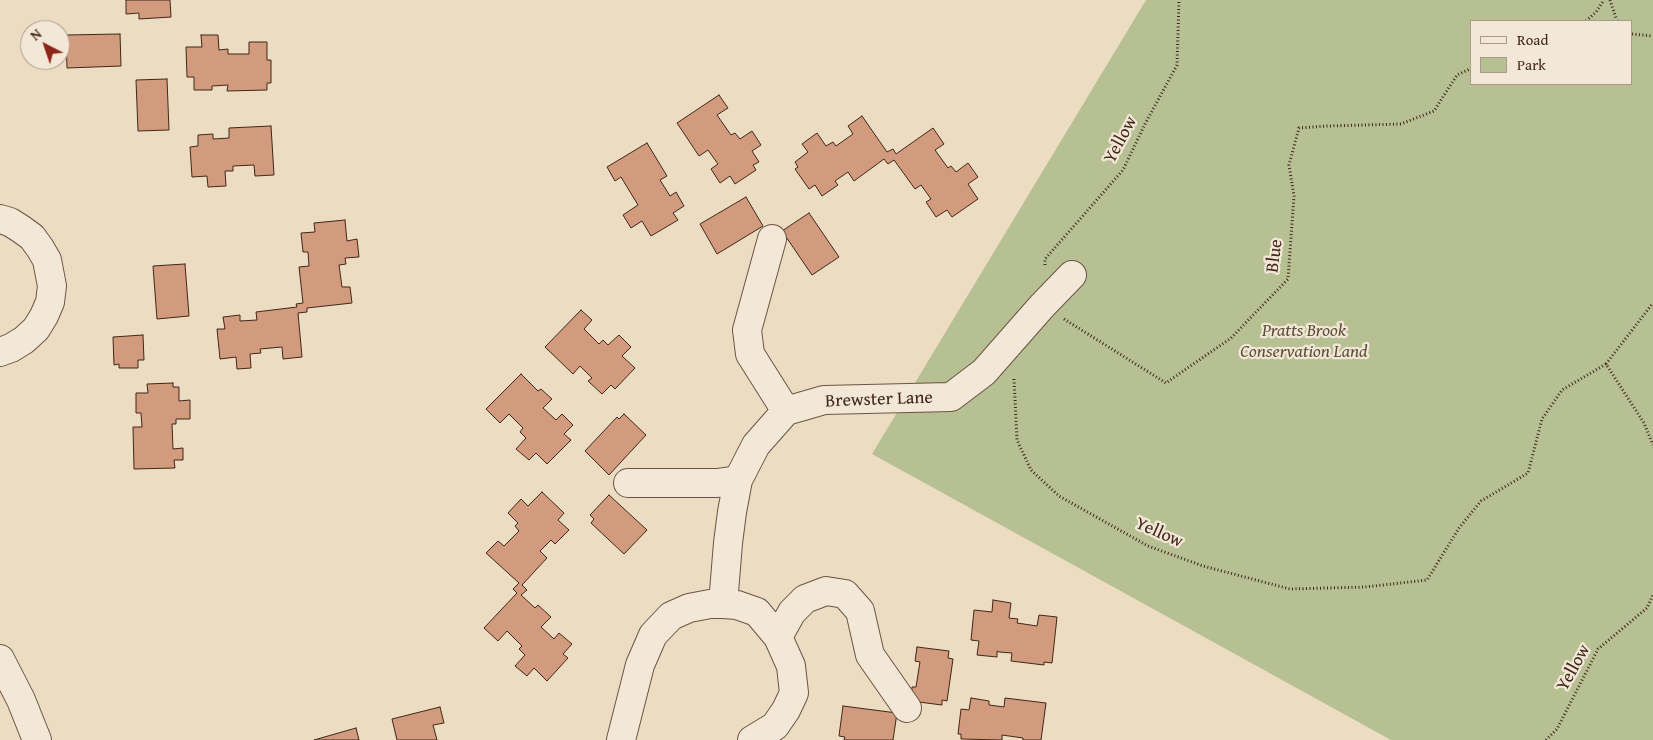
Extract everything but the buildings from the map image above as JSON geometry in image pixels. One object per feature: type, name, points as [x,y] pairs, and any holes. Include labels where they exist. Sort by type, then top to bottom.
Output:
[{"type":"street","points":[[0,219],[10,222],[32,237],[47,260],[52,286],[47,309],[36,329],[18,344],[0,352]]},
{"type":"street","points":[[723,604],[728,543],[738,480],[756,445],[786,411],[750,354],[747,330],[772,240]]},
{"type":"street","name":"Brewster Lane","points":[[786,411],[824,400],[951,397],[984,372],[1042,306],[1072,276]]},
{"type":"street","points":[[628,483],[717,483],[738,480]]},
{"type":"street","points":[[778,637],[792,612],[804,598],[826,591],[845,594],[860,611],[870,655],[907,708]]},
{"type":"street","points":[[625,736],[640,665],[653,634],[671,616],[689,608],[710,604],[723,604],[737,605],[757,612],[778,637],[791,666],[794,692],[786,710],[775,726],[752,740]]},
{"type":"street","points":[[0,659],[21,700],[37,740]]},
{"type":"path","name":"Yellow","points":[[1042,306],[1045,259],[1123,170],[1177,65],[1179,0]]},
{"type":"path","points":[[1587,20],[1596,12],[1604,0]]},
{"type":"path","points":[[1610,0],[1618,20]]},
{"type":"path","points":[[1633,34],[1653,36]]},
{"type":"path","name":"Blue","points":[[1042,306],[1166,383],[1231,338],[1288,279],[1294,196],[1289,165],[1298,128],[1401,124],[1434,111],[1457,75],[1470,69]]},
{"type":"path","points":[[1653,303],[1606,364],[1644,423],[1653,445]]},
{"type":"path","name":"Yellow","points":[[1013,375],[1017,440],[1031,470],[1059,496],[1148,546],[1203,566],[1290,589],[1365,587],[1427,580],[1459,528],[1481,501],[1528,473],[1542,420],[1562,390],[1606,364]]},
{"type":"path","name":"Yellow","points":[[1546,740],[1556,729],[1598,649],[1647,608],[1653,595]]},
{"type":"green space","name":"Pratts Brook Conservation Land","points":[[1146,0],[1653,0],[1653,740],[1391,740],[872,454]]}]
